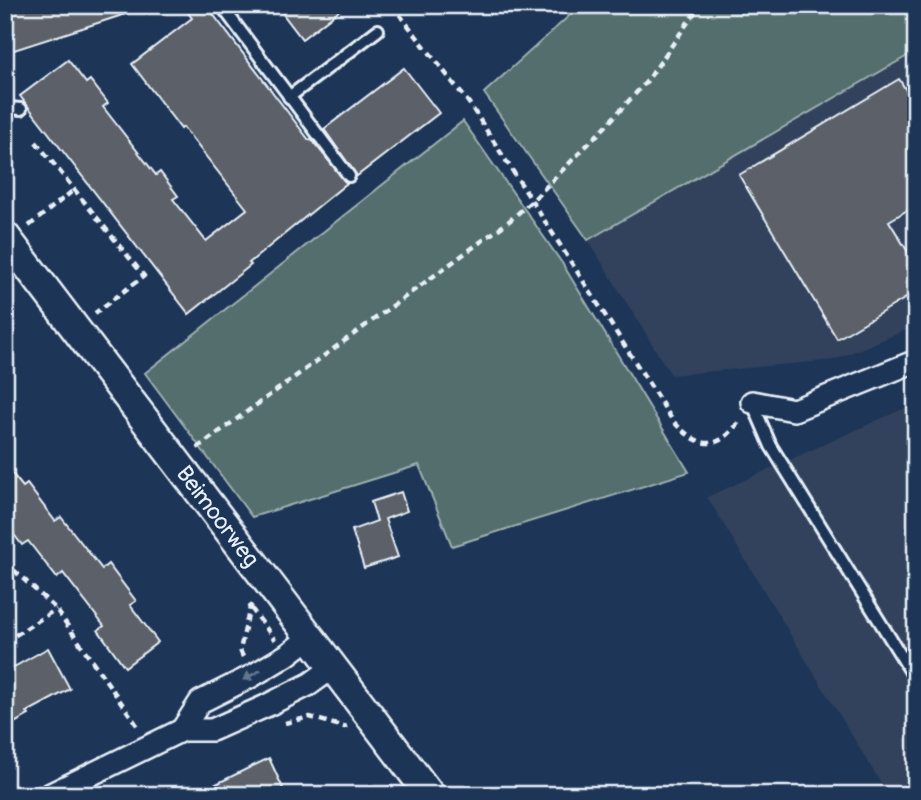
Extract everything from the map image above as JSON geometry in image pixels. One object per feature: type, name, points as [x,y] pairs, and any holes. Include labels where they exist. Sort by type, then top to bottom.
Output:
[{"type":"main road","name":"Beimoorweg","points":[[8,239],[430,795]]},
{"type":"street","points":[[752,402],[794,410],[916,361]]},
{"type":"street","points":[[182,730],[200,702],[252,676],[309,638]]},
{"type":"street","points":[[49,795],[182,730],[212,730],[266,706],[310,684],[332,668]]},
{"type":"lane","points":[[221,5],[349,176]]},
{"type":"lane","points":[[289,97],[378,30]]},
{"type":"lane","points":[[5,104],[10,108],[21,109]]},
{"type":"lane","points":[[752,402],[771,446],[916,680]]},
{"type":"path","points":[[392,5],[469,103],[673,421],[688,437],[708,443],[729,436],[752,402]]},
{"type":"path","points":[[176,462],[508,222],[604,128],[647,80],[700,5]]},
{"type":"path","points":[[36,142],[144,276],[74,329]]},
{"type":"path","points":[[8,239],[75,190]]},
{"type":"path","points":[[5,562],[56,609],[152,746]]},
{"type":"path","points":[[5,642],[56,609]]},
{"type":"path","points":[[266,706],[275,725],[310,717],[344,727]]},
{"type":"shaded area","points":[[916,51],[916,326],[834,360],[671,375],[588,240]]},
{"type":"shaded area","points":[[916,403],[916,795],[888,795],[707,497]]},
{"type":"green space","points":[[581,5],[916,5],[916,51],[588,240],[484,93]]},
{"type":"green space","points":[[463,121],[562,263],[689,472],[452,546],[419,465],[252,517],[145,373]]},
{"type":"building","points":[[5,5],[140,5],[141,9],[5,53]]},
{"type":"building","points":[[182,5],[206,5],[309,140],[311,139],[347,183],[189,314],[20,96],[68,60],[86,83],[90,80],[108,103],[103,107],[156,175],[160,172],[178,196],[173,199],[206,241],[247,209],[132,64],[192,18]]},
{"type":"building","points":[[276,5],[346,5],[302,39]]},
{"type":"building","points":[[404,68],[439,113],[357,176],[324,129]]},
{"type":"building","points":[[899,79],[916,106],[916,205],[889,221],[916,265],[916,292],[837,339],[739,175]]},
{"type":"building","points":[[5,465],[23,487],[27,484],[55,521],[61,517],[102,569],[108,564],[136,601],[130,605],[158,642],[125,667],[98,630],[104,626],[63,573],[57,578],[28,541],[22,545],[5,523]]},
{"type":"building","points":[[401,492],[407,511],[385,519],[398,557],[364,568],[352,530],[377,521],[371,502]]},
{"type":"building","points":[[48,648],[70,689],[27,712],[29,715],[5,728],[5,672]]},
{"type":"building","points":[[269,758],[286,795],[194,795]]}]
